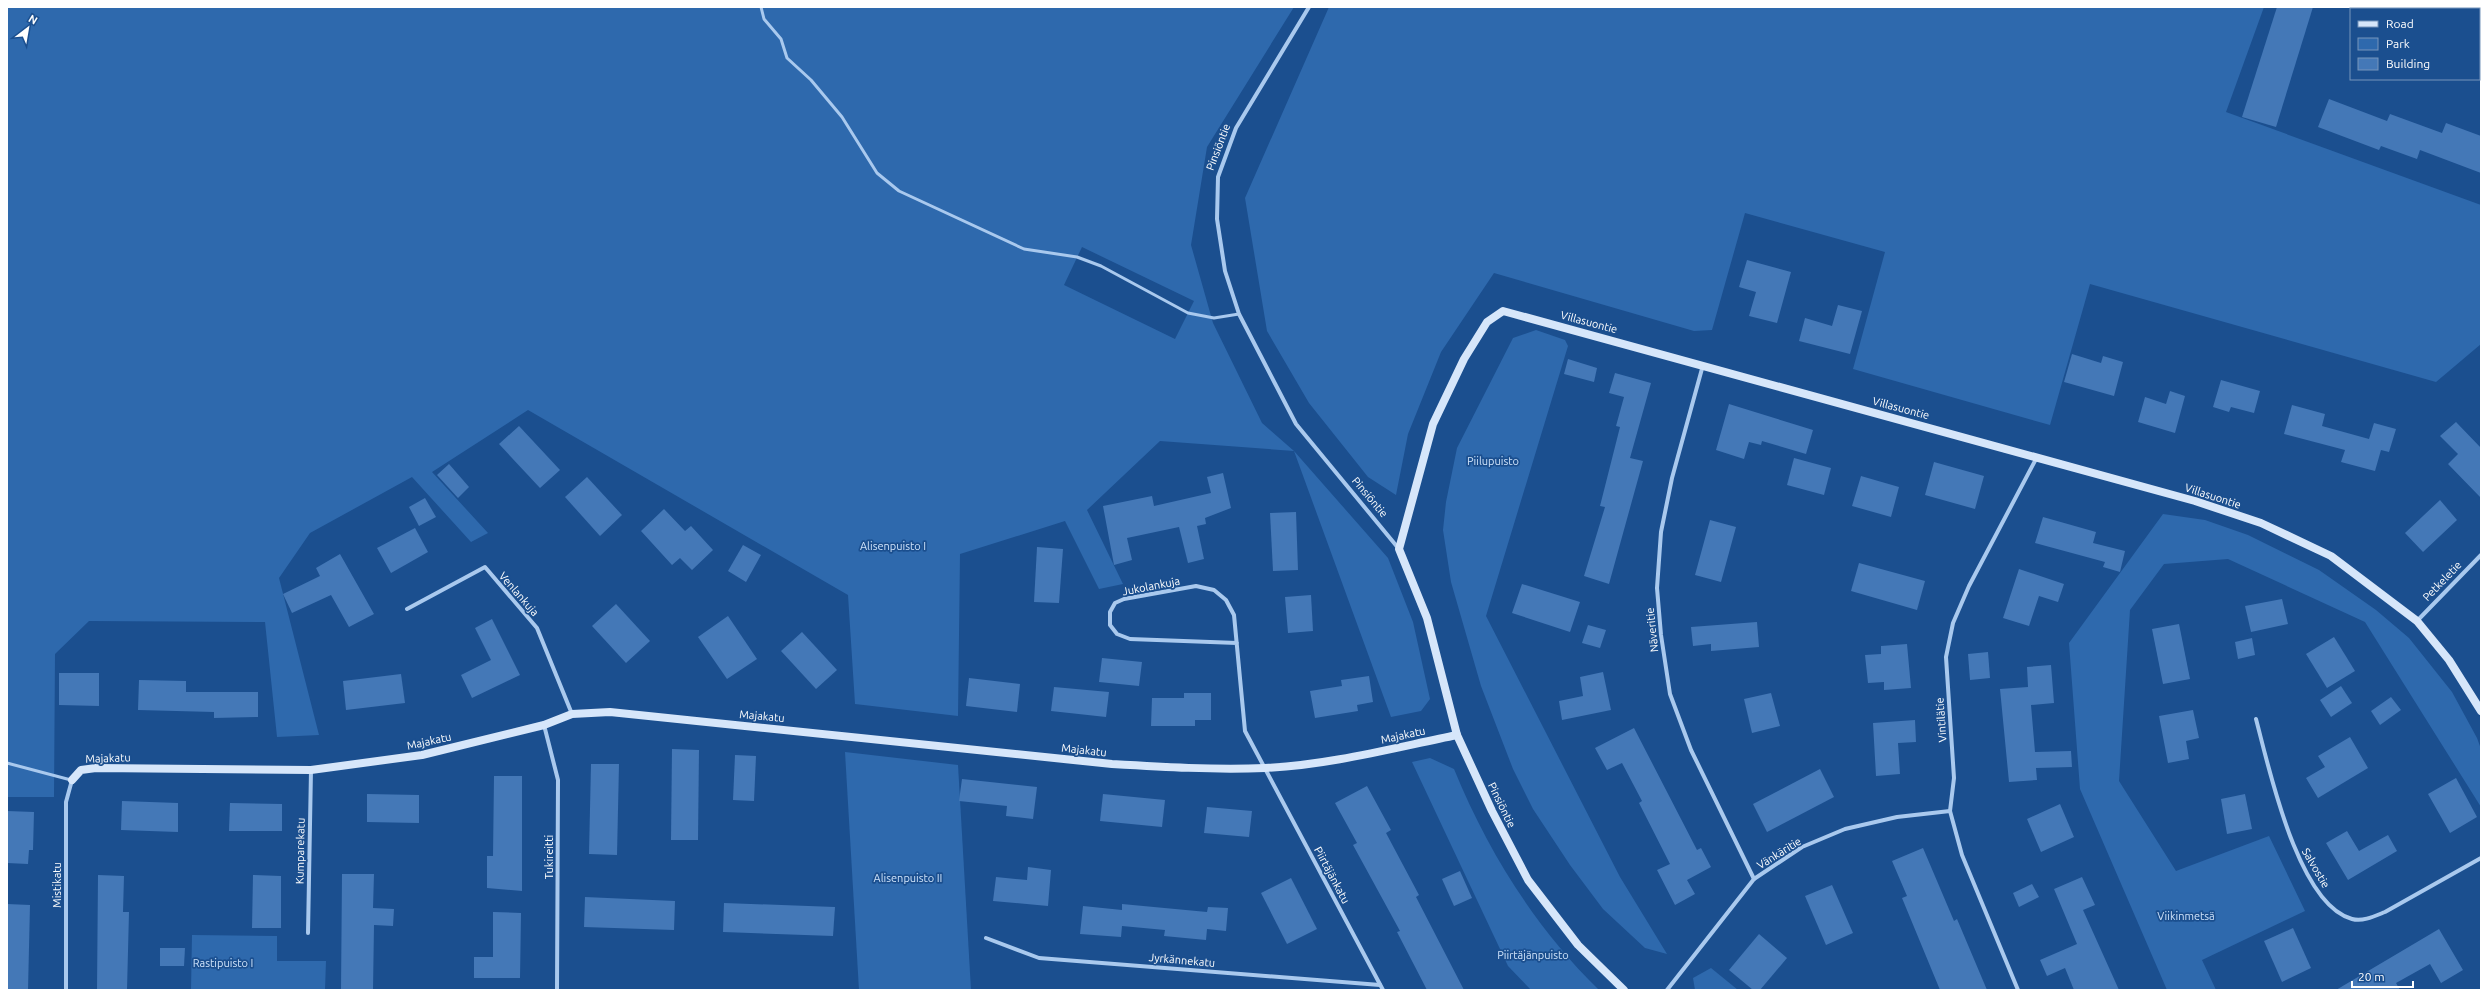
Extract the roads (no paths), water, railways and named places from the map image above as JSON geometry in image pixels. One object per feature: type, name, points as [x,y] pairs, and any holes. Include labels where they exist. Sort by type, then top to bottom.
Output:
[{"type":"street","name":"Pinsiöntie","points":[[1309,7],[1236,128],[1218,177],[1217,219],[1225,271],[1239,314],[1296,424],[1399,548],[1427,618],[1457,735],[1492,811],[1528,880],[1578,946],[1624,990]]},
{"type":"street","name":"Villasuontie","points":[[1399,548],[1433,424],[1464,359],[1487,322],[1503,311],[2195,500],[2261,523],[2331,556],[2417,621],[2448,660],[2481,711]]},
{"type":"street","name":"Näveritie","points":[[1704,365],[1672,478],[1661,532],[1658,588],[1661,635],[1673,701],[1691,750],[1754,879]]},
{"type":"street","name":"Vintilätie","points":[[2018,990],[1962,855],[1950,811],[1954,778],[1946,657],[1953,623],[1969,586],[2037,457]]},
{"type":"street","name":"Petkeletie","points":[[2417,621],[2481,555]]},
{"type":"street","name":"Venlankuja","points":[[407,609],[485,568],[537,628],[572,714]]},
{"type":"street","name":"Jukolankuja","points":[[1237,643],[1130,639],[1117,634],[1110,625],[1110,612],[1115,603],[1124,599],[1196,586],[1214,590],[1226,600],[1234,615],[1237,643],[1245,731],[1265,768]]},
{"type":"street","name":"Majakatu","points":[[72,780],[82,770],[96,768],[311,770],[422,754],[544,725],[572,714],[610,712],[1112,764],[1189,768],[1265,768],[1346,758],[1457,735]]},
{"type":"street","name":"Salvostie","points":[[2256,719],[2279,809],[2294,849],[2322,897],[2340,913],[2353,920],[2368,919],[2385,912],[2481,858]]},
{"type":"street","name":"Tukireitti","points":[[544,725],[558,780],[557,990]]},
{"type":"street","name":"Piirtäjänkatu","points":[[1265,768],[1383,990]]},
{"type":"street","name":"Kumparekatu","points":[[308,932],[311,770]]},
{"type":"street","name":"Mistikatu","points":[[66,990],[66,802],[72,780]]},
{"type":"street","name":"Vänkäritie","points":[[1667,990],[1754,879],[1802,847],[1845,829],[1897,817],[1950,811]]},
{"type":"street","name":"Jyrkännekatu","points":[[986,938],[1039,958],[1380,985]]},
{"type":"lane","points":[[761,7],[764,19],[780,39],[787,58],[811,80],[842,117],[877,173],[899,191],[1024,249],[1077,257],[1101,266],[1188,313],[1214,318],[1239,314]]},
{"type":"lane","points":[[7,764],[72,780]]},
{"type":"park label","name":"Piilupuisto","points":[[1493,461]]},
{"type":"park label","name":"Alisenpuisto I","points":[[893,546]]},
{"type":"park label","name":"Alisenpuisto II","points":[[908,878]]},
{"type":"park label","name":"Viikinmetsä","points":[[2186,916]]},
{"type":"park label","name":"Piirtäjänpuisto","points":[[1533,955]]},
{"type":"park label","name":"Rastipuisto I","points":[[223,963]]}]
